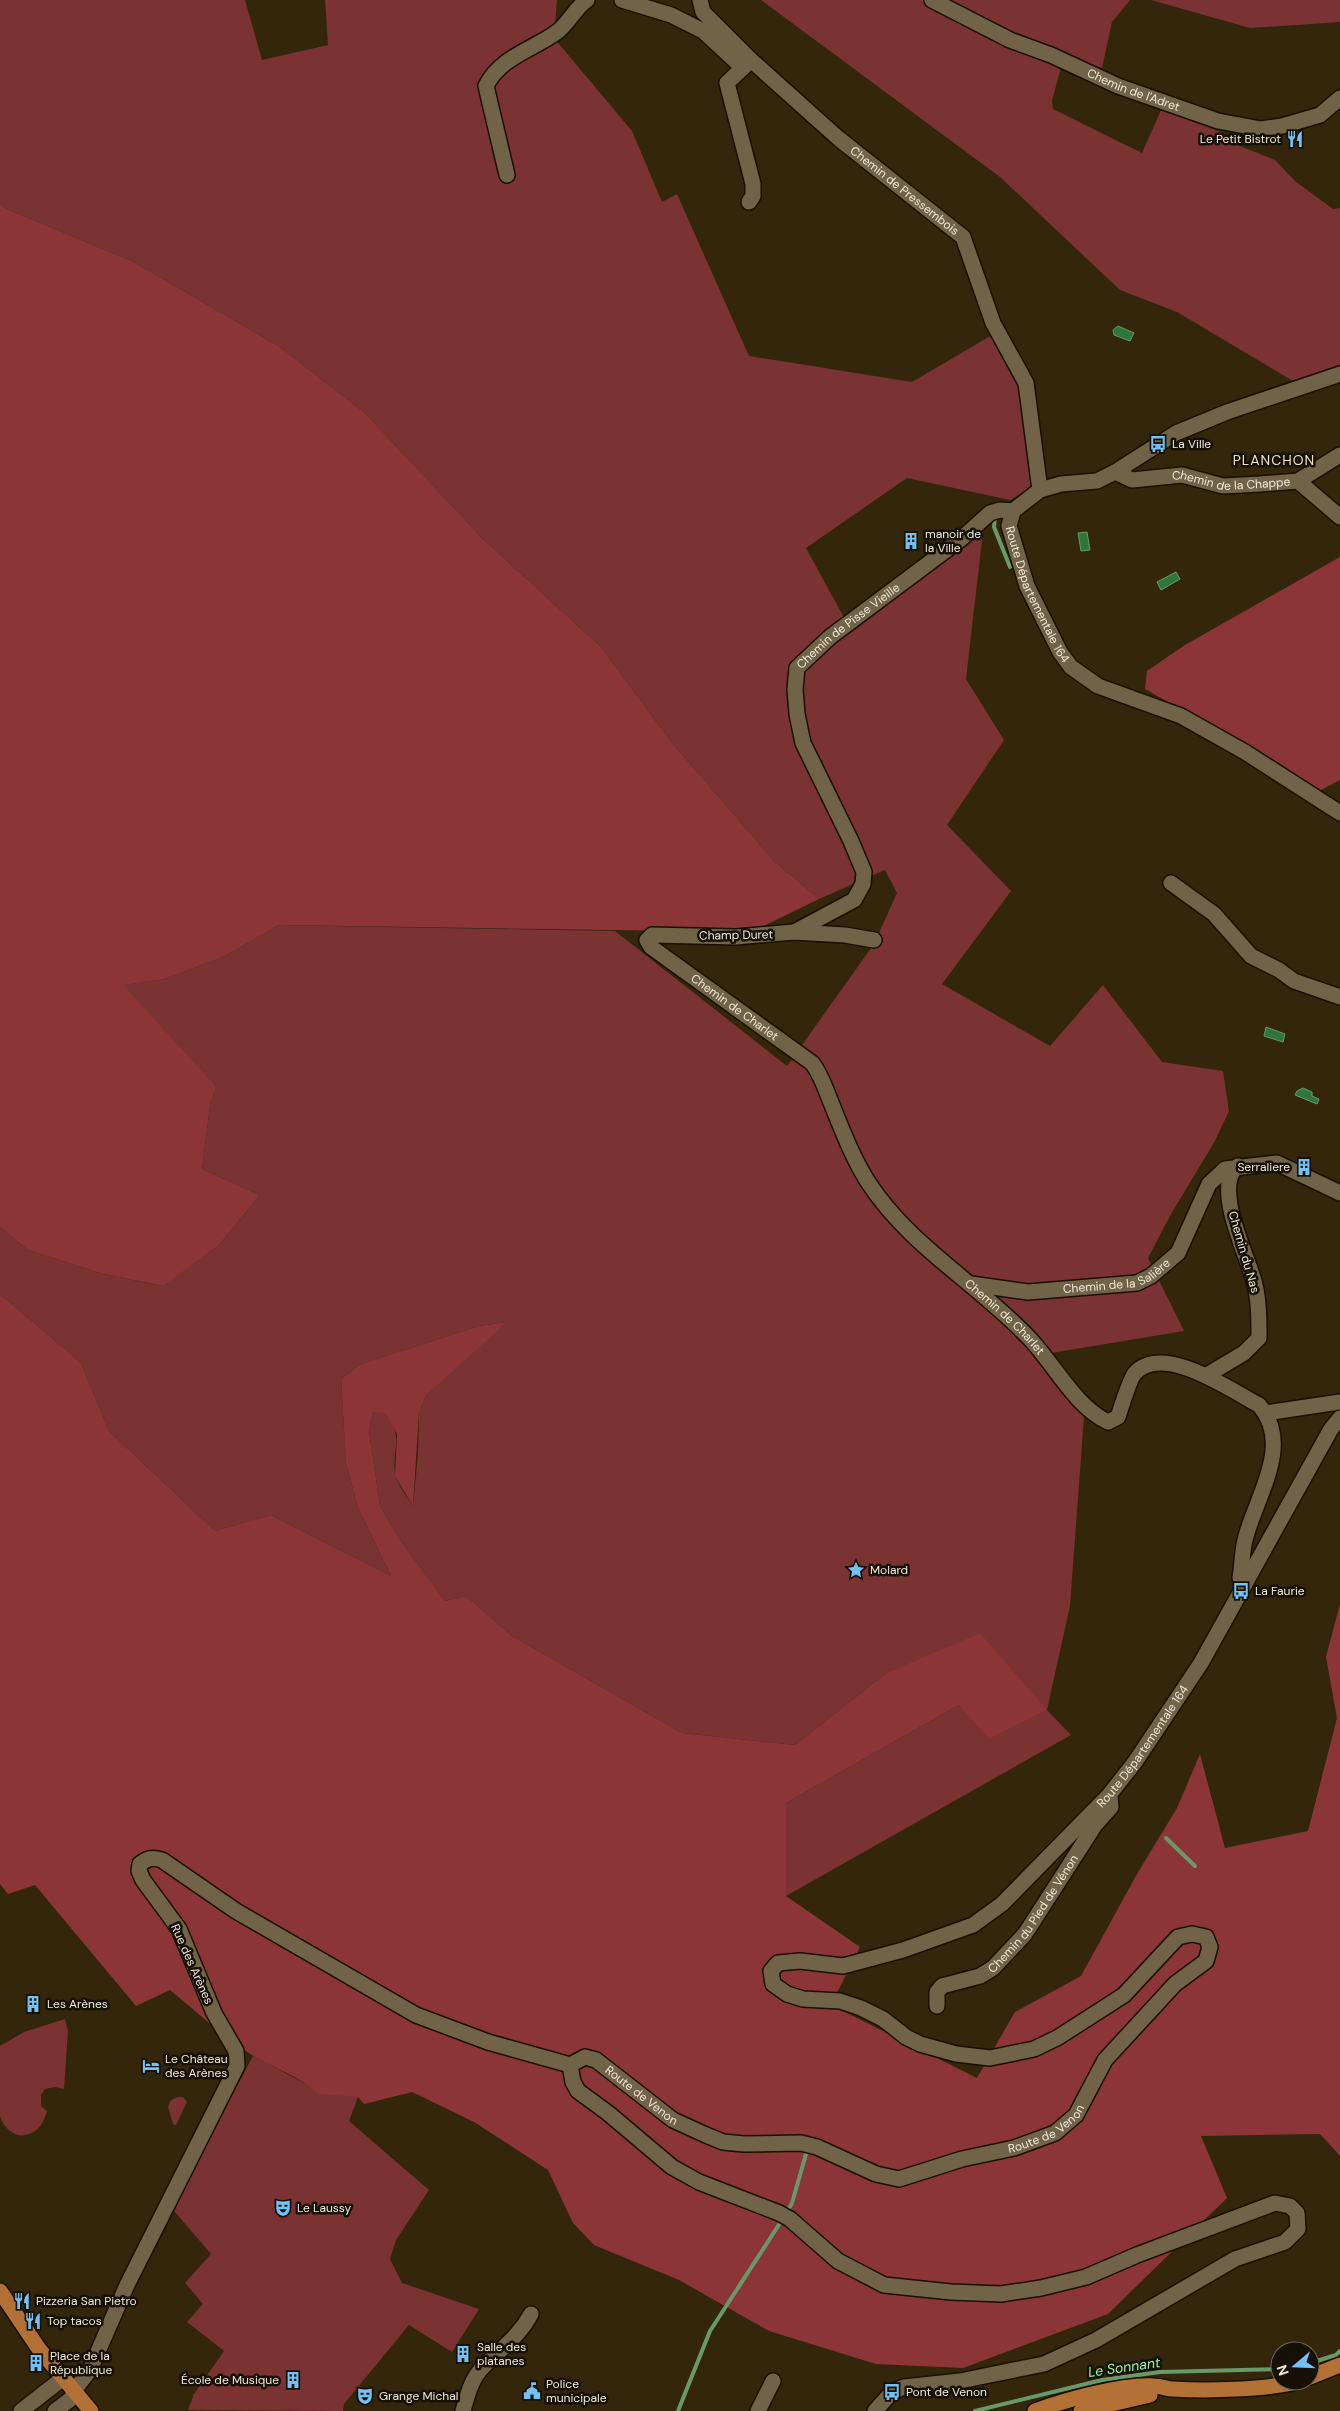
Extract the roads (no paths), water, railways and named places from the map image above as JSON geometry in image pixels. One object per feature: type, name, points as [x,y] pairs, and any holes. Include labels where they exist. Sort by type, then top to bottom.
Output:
[{"type":"main road","points":[[0,2291],[15,2315],[62,2379],[91,2411]]},
{"type":"main road","points":[[1320,2373],[1340,2365]]},
{"type":"main road","points":[[1035,2411],[1052,2405],[1113,2391],[1154,2386],[1173,2389],[1249,2387],[1270,2384]]},
{"type":"main road","points":[[1081,2411],[1173,2389]]},
{"type":"street","points":[[507,175],[486,86],[495,71],[557,32],[586,0]]},
{"type":"street","points":[[622,0],[671,15],[703,31],[747,64],[727,83],[753,184],[753,196],[749,202]]},
{"type":"street","name":"Chemin de Pressembois","points":[[700,0],[704,12],[747,64],[963,237],[993,323],[1026,383],[1040,490]]},
{"type":"street","name":"Chemin de l'Adret","points":[[932,0],[1010,40],[1051,55],[1118,86],[1218,121],[1261,129],[1282,126],[1320,115],[1340,98]]},
{"type":"street","name":"Route Départementale 164","points":[[1340,374],[1227,412],[1176,433],[1115,472],[1097,481],[1061,484],[1040,490],[1013,511],[1009,526],[1027,586],[1060,652],[1071,667],[1090,682],[1181,716],[1245,752],[1340,813]]},
{"type":"street","name":"Chemin de la Chappe","points":[[1115,472],[1132,480],[1182,476],[1223,486],[1298,480],[1340,455]]},
{"type":"street","points":[[1298,480],[1340,517]]},
{"type":"street","name":"Chemin de Pisse Vieille","points":[[794,932],[854,900],[863,884],[864,872],[803,743],[797,714],[795,685],[798,668],[830,637],[961,539],[990,513],[1000,510],[1013,511]]},
{"type":"street","points":[[1172,883],[1214,914],[1250,956],[1279,970],[1294,981],[1340,997]]},
{"type":"street","points":[[794,932],[846,935],[874,940]]},
{"type":"street","name":"Champ Duret","points":[[647,939],[652,935],[736,937],[794,932]]},
{"type":"street","name":"Chemin de Charlet","points":[[647,939],[651,946],[812,1062],[860,1169],[872,1189],[887,1208],[915,1238],[1031,1340],[1093,1415],[1108,1422],[1118,1417],[1133,1375],[1140,1368],[1153,1364],[1172,1364],[1208,1376],[1259,1405],[1266,1413]]},
{"type":"street","points":[[1238,1166],[1277,1163],[1340,1193]]},
{"type":"street","name":"Chemin de la Salière","points":[[969,1284],[978,1283],[991,1288],[1028,1292],[1137,1282],[1151,1276],[1178,1253],[1209,1184],[1225,1169],[1238,1166]]},
{"type":"street","name":"Chemin du Nas","points":[[1208,1376],[1244,1353],[1259,1338],[1259,1309],[1254,1282],[1232,1216],[1229,1194],[1232,1170],[1238,1166]]},
{"type":"street","points":[[1245,1584],[1240,1578],[1245,1540],[1269,1474],[1274,1445],[1266,1413],[1340,1402]]},
{"type":"street","name":"Route Départementale 164","points":[[843,1966],[903,1950],[973,1925],[1002,1904],[1109,1795],[1135,1762],[1180,1696],[1331,1429],[1340,1418]]},
{"type":"street","name":"Chemin du Pied de Vénon","points":[[937,2006],[937,1992],[942,1986],[980,1976],[993,1968],[1025,1934],[1095,1825],[1111,1807],[1109,1795]]},
{"type":"street","name":"Rue des Arènes","points":[[74,2393],[90,2370],[131,2276],[237,2066],[236,2051],[214,2014],[179,1929],[143,1880],[140,1864],[146,1860],[154,1858],[162,1860],[236,1912],[416,2015],[488,2042],[570,2065]]},
{"type":"street","name":"Route de Venon","points":[[570,2065],[585,2057],[596,2060],[673,2120],[723,2142],[744,2144],[801,2143],[876,2174],[899,2179],[1044,2138],[1076,2115],[1105,2060],[1175,1984],[1206,1961],[1210,1947],[1206,1936],[1192,1934],[1178,1937],[1130,1989],[1100,2012],[1034,2049],[990,2058],[956,2054],[920,2044],[906,2037],[883,2019],[861,2008],[840,2001],[803,1999],[787,1994],[773,1984],[771,1971],[778,1963],[800,1962],[843,1966]]},
{"type":"street","points":[[570,2065],[573,2082],[578,2091],[608,2113],[672,2167],[698,2182],[784,2216],[838,2261],[884,2285],[951,2292],[1001,2294],[1041,2288],[1086,2277],[1137,2255],[1275,2203],[1290,2206],[1297,2213],[1298,2229],[1285,2242],[1235,2259],[1096,2340],[1044,2364],[1012,2372],[960,2381],[904,2387],[892,2392],[876,2411]]},
{"type":"street","points":[[463,2411],[470,2386],[481,2369],[509,2344],[525,2325],[531,2314]]},
{"type":"street","points":[[21,2411],[62,2379]]},
{"type":"street","points":[[758,2411],[773,2381]]},
{"type":"street","points":[[55,2411],[74,2393]]},
{"type":"waterway","points":[[995,516],[994,527],[1010,567]]},
{"type":"waterway","points":[[1166,1838],[1195,1866]]},
{"type":"waterway","points":[[786,2214],[792,2203],[808,2147]]},
{"type":"waterway","points":[[678,2411],[710,2331],[782,2220]]},
{"type":"waterway","name":"Le Sonnant","points":[[1320,2360],[1336,2355],[1340,2351]]},
{"type":"waterway","name":"Le Sonnant","points":[[975,2411],[1102,2380],[1160,2372],[1270,2369]]},
{"type":"place","name":"Le Petit Bistrot","points":[[1295,139]]},
{"type":"place","name":"La Ville","points":[[1158,444]]},
{"type":"place","name":"manoir de la Ville","points":[[911,541]]},
{"type":"place","name":"Serraliere","points":[[1304,1167]]},
{"type":"place","name":"Molard","points":[[856,1570]]},
{"type":"place","name":"La Faurie","points":[[1241,1591]]},
{"type":"place","name":"Les Arènes","points":[[33,2004]]},
{"type":"place","name":"Le Château des Arènes","points":[[151,2066]]},
{"type":"place","name":"Le Laussy","points":[[283,2208]]},
{"type":"place","name":"Pizzeria San Pietro","points":[[22,2301]]},
{"type":"place","name":"Top tacos","points":[[33,2321]]},
{"type":"place","name":"Salle des platanes","points":[[463,2354]]},
{"type":"place","name":"Place de la République","points":[[36,2363]]},
{"type":"place","name":"École de Musique","points":[[293,2380]]},
{"type":"place","name":"Police municipale","points":[[532,2391]]},
{"type":"place","name":"Pont de Venon","points":[[892,2392]]},
{"type":"place","name":"Grange Michal","points":[[365,2396]]},
{"type":"district","name":"PLANCHON","points":[[1274,460]]}]
